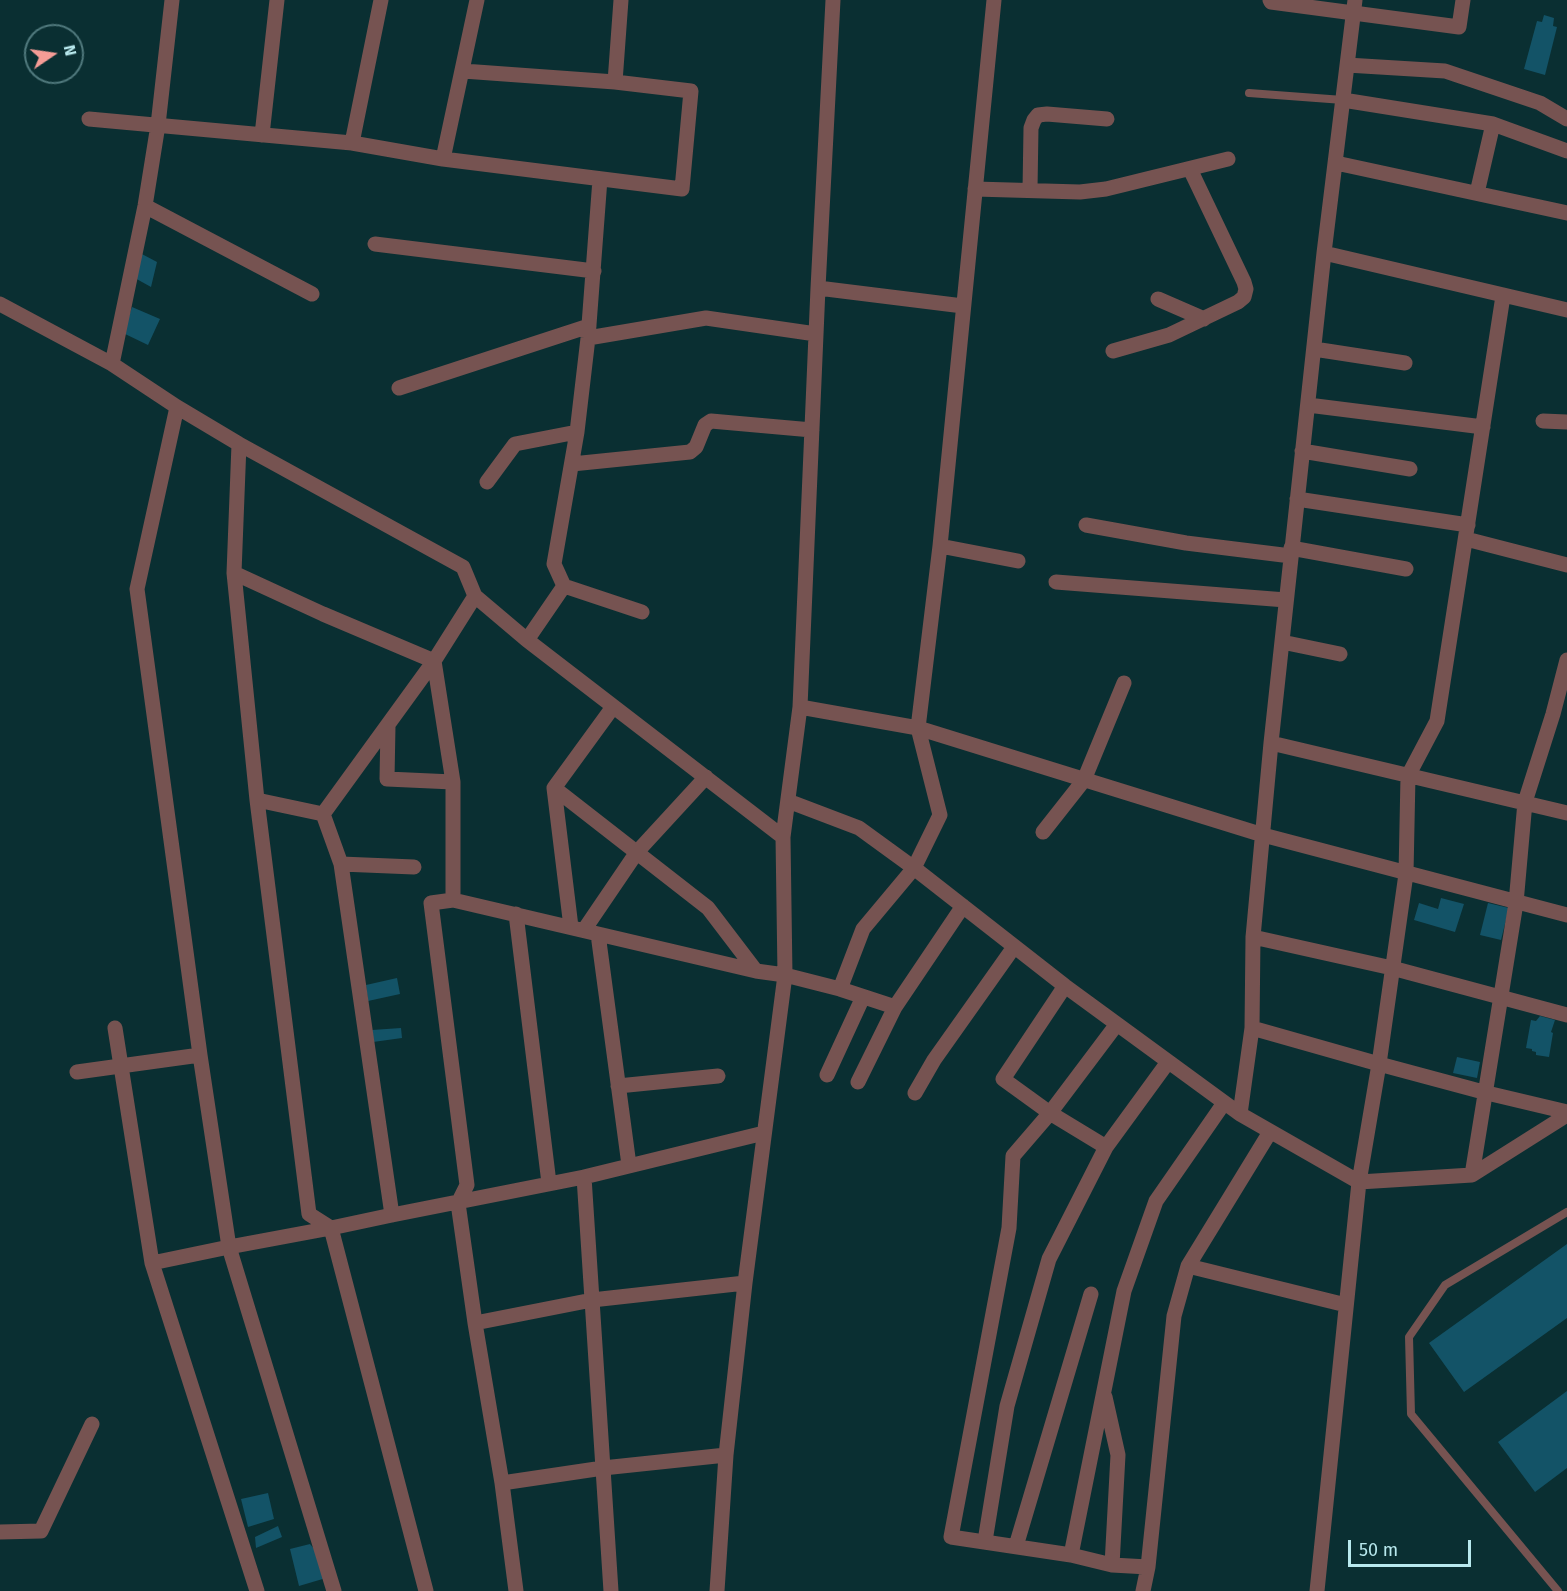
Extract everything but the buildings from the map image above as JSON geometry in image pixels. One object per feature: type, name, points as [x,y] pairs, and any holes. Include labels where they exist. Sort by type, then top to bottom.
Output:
[{"type":"street","points":[[112,364],[145,206],[158,125],[172,0]]},
{"type":"street","points":[[262,135],[277,0]]},
{"type":"street","points":[[352,143],[381,0]]},
{"type":"street","points":[[443,159],[477,0]]},
{"type":"street","points":[[615,82],[621,0]]},
{"type":"street","points":[[717,1591],[726,1455],[745,1283],[785,975],[783,837],[800,707],[833,0]]},
{"type":"street","points":[[840,989],[863,929],[914,868],[940,815],[918,728],[940,546],[994,0]]},
{"type":"street","points":[[1270,0],[1270,2],[1354,7],[1459,27],[1463,0]]},
{"type":"street","points":[[1240,1114],[1252,1028],[1253,937],[1271,743],[1323,253],[1354,7]]},
{"type":"street","points":[[1347,65],[1445,70],[1540,103],[1567,119]]},
{"type":"street","points":[[89,119],[352,143],[443,159],[682,189],[691,91],[615,82],[463,71]]},
{"type":"street","points":[[1343,100],[1493,124],[1567,151]]},
{"type":"street","points":[[1030,190],[1031,128],[1038,115],[1107,118]]},
{"type":"street","points":[[1477,193],[1493,124]]},
{"type":"street","points":[[975,189],[1080,192],[1106,189],[1228,159]]},
{"type":"street","points":[[1336,163],[1567,213]]},
{"type":"street","points":[[1113,351],[1162,338],[1244,297],[1246,289],[1190,169]]},
{"type":"street","points":[[600,179],[589,332],[577,432],[554,564],[564,586],[642,612]]},
{"type":"street","points":[[145,206],[312,294]]},
{"type":"street","points":[[375,244],[594,271]]},
{"type":"street","points":[[1323,253],[1567,310]]},
{"type":"street","points":[[818,288],[963,306]]},
{"type":"street","points":[[1317,1591],[1359,1182],[1379,1064],[1406,873],[1408,776],[1437,722],[1503,296]]},
{"type":"street","points":[[1158,299],[1204,319]]},
{"type":"street","points":[[0,304],[112,364],[177,407],[240,444],[463,567],[475,596],[527,640],[783,837]]},
{"type":"street","points":[[399,388],[589,332],[706,318],[816,334]]},
{"type":"street","points":[[1314,349],[1406,363]]},
{"type":"street","points":[[1308,405],[1483,428]]},
{"type":"street","points":[[177,407],[137,589],[200,1055],[230,1247],[334,1591]]},
{"type":"street","points":[[572,464],[690,452],[696,447],[705,425],[711,421],[812,430]]},
{"type":"street","points":[[1543,421],[1567,422]]},
{"type":"street","points":[[487,482],[515,444],[577,432]]},
{"type":"street","points":[[240,444],[234,573],[257,800],[309,1214],[331,1228],[426,1591]]},
{"type":"street","points":[[1302,451],[1410,469]]},
{"type":"street","points":[[1297,499],[1467,532],[1567,565]]},
{"type":"street","points":[[1086,525],[1186,543],[1291,552],[1406,569]]},
{"type":"street","points":[[940,546],[1018,561]]},
{"type":"street","points":[[234,573],[434,661]]},
{"type":"street","points":[[1056,582],[1286,600]]},
{"type":"street","points":[[527,640],[564,586]]},
{"type":"street","points":[[323,814],[434,661],[475,596]]},
{"type":"street","points":[[1282,642],[1340,654]]},
{"type":"street","points":[[1472,1174],[1487,1093],[1516,903],[1525,802],[1560,716],[1567,660]]},
{"type":"street","points":[[434,661],[453,782],[453,900]]},
{"type":"street","points":[[1043,831],[1084,780],[1124,683]]},
{"type":"street","points":[[613,707],[554,788],[618,1086],[628,1165]]},
{"type":"street","points":[[800,707],[918,728],[1263,835],[1567,915]]},
{"type":"street","points":[[388,726],[387,778],[453,782]]},
{"type":"street","points":[[1271,743],[1567,813]]},
{"type":"street","points":[[584,930],[637,852],[706,777]]},
{"type":"street","points":[[554,788],[708,908],[756,971]]},
{"type":"street","points":[[257,800],[323,814]]},
{"type":"street","points":[[788,801],[859,828],[1065,986],[1240,1114],[1359,1182],[1472,1174],[1567,1113]]},
{"type":"street","points":[[323,814],[341,864],[392,1215]]},
{"type":"street","points":[[341,864],[414,867]]},
{"type":"street","points":[[516,1591],[502,1483],[475,1323],[458,1203],[467,1185],[431,903],[453,900],[516,914],[756,971],[785,975],[840,989],[895,1007]]},
{"type":"street","points":[[858,1082],[895,1007],[963,906]]},
{"type":"street","points":[[516,914],[549,1183]]},
{"type":"street","points":[[1253,937],[1392,968],[1567,1015]]},
{"type":"street","points":[[915,1093],[934,1060],[1014,947]]},
{"type":"street","points":[[1065,986],[1003,1079],[1050,1113],[1106,1147]]},
{"type":"street","points":[[827,1075],[863,998]]},
{"type":"street","points":[[1117,1024],[1050,1113],[1013,1156],[1009,1228],[951,1537],[1071,1555],[1112,1565],[1148,1567]]},
{"type":"street","points":[[115,1028],[152,1263],[257,1591]]},
{"type":"street","points":[[1252,1028],[1567,1113]]},
{"type":"street","points":[[77,1072],[200,1055]]},
{"type":"street","points":[[985,1541],[1007,1406],[1049,1259],[1106,1147],[1168,1062]]},
{"type":"street","points":[[618,1086],[718,1076]]},
{"type":"street","points":[[1071,1555],[1124,1291],[1156,1201],[1224,1102]]},
{"type":"street","points":[[1143,1591],[1148,1567],[1174,1316],[1188,1266],[1270,1132]]},
{"type":"street","points":[[152,1263],[584,1177],[764,1133]]},
{"type":"street","points":[[584,1177],[610,1591]]},
{"type":"street","points":[[1188,1266],[1346,1305]]},
{"type":"street","points":[[475,1323],[592,1300],[745,1283]]},
{"type":"street","points":[[1016,1546],[1091,1294]]},
{"type":"street","points":[[1104,1391],[1118,1455],[1112,1565]]},
{"type":"street","points":[[0,1532],[41,1531],[92,1424]]},
{"type":"street","points":[[502,1483],[603,1468],[726,1455]]},
{"type":"lane","points":[[1249,93],[1343,100]]},
{"type":"lane","points":[[1558,1591],[1411,1414],[1409,1337],[1445,1285],[1567,1212]]}]
